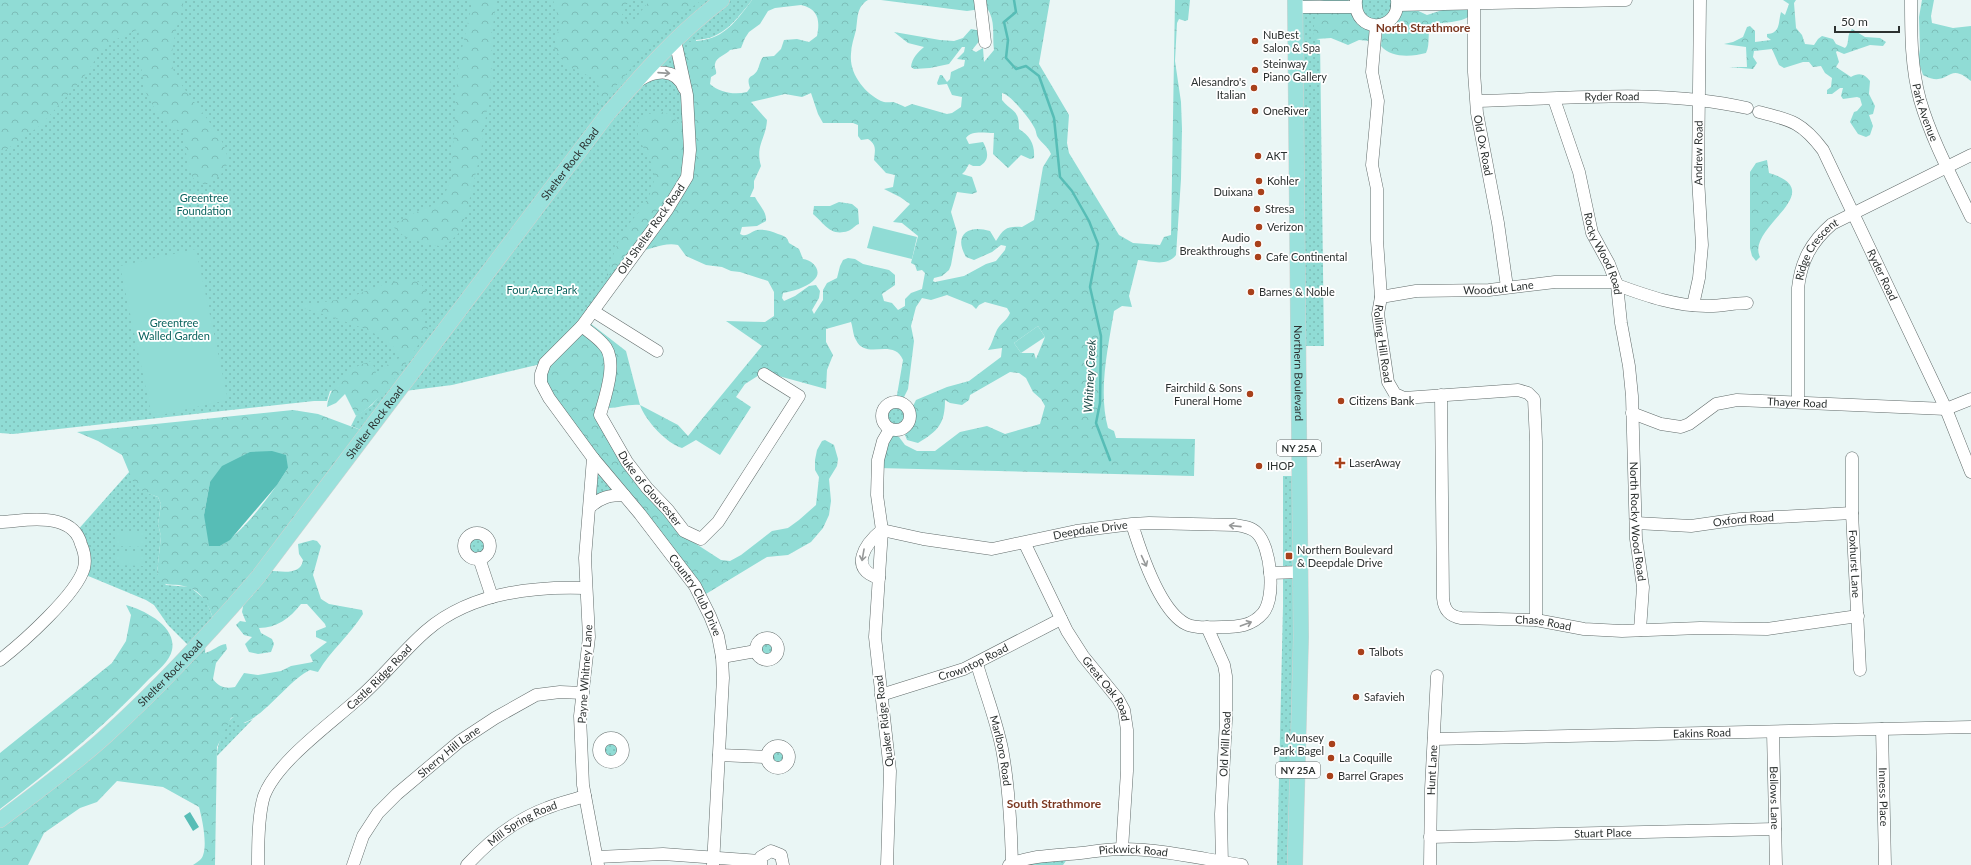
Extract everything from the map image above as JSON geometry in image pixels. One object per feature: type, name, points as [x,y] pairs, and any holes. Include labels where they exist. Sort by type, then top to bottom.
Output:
[{"type":"main road","name":"Shelter Rock Road","points":[[0,820],[106,736],[164,681],[248,588],[606,116],[632,85],[675,40],[722,0]]},
{"type":"main road","name":"Northern Boulevard","points":[[1295,4],[1301,572],[1301,674],[1295,865]]},
{"type":"street","points":[[980,0],[985,42]]},
{"type":"street","points":[[1295,4],[1355,3],[1360,18],[1364,22],[1376,26],[1388,22],[1396,12],[1397,3],[1474,4],[1501,1],[1626,0]]},
{"type":"street","name":"Andrew Road","points":[[1693,305],[1699,278],[1702,245],[1698,178],[1700,0]]},
{"type":"street","name":"Park Avenue","points":[[1911,0],[1913,58],[1918,92],[1927,122],[1971,217]]},
{"type":"street","name":"Old Ox Road","points":[[1474,4],[1474,72],[1480,128],[1498,223],[1507,287]]},
{"type":"street","name":"Rolling Hill Road","points":[[1376,26],[1372,72],[1378,101],[1372,165],[1377,189],[1377,240],[1381,297],[1379,320],[1388,382],[1391,390],[1398,396],[1404,398],[1518,390],[1528,393],[1534,399],[1536,440],[1536,620]]},
{"type":"street","name":"Old Shelter Rock Road","points":[[542,370],[545,363],[582,326],[667,210],[684,182],[690,162],[687,95],[675,40]]},
{"type":"street","points":[[632,85],[649,75],[664,72],[671,73],[678,78],[687,95]]},
{"type":"street","name":"Ryder Road","points":[[1477,101],[1643,96],[1700,100],[1747,108]]},
{"type":"street","name":"Rocky Wood Road","points":[[1554,99],[1579,172],[1592,233],[1609,264],[1617,283],[1621,323],[1629,366],[1632,413]]},
{"type":"street","name":"Ryder Road","points":[[1759,112],[1793,121],[1809,132],[1824,150],[1946,409],[1971,472]]},
{"type":"street","name":"Ridge Crescent","points":[[1798,402],[1797,298],[1802,264],[1808,250],[1832,224],[1971,155]]},
{"type":"street","name":"Woodcut Lane","points":[[1381,297],[1416,292],[1489,290],[1555,282],[1617,283],[1655,299],[1693,305],[1711,306],[1747,303]]},
{"type":"street","points":[[593,311],[657,351]]},
{"type":"street","name":"Duke of Gloucester","points":[[582,326],[604,344],[608,351],[610,368],[600,415],[615,443],[647,488],[668,510],[684,531],[701,538],[718,522],[799,396],[764,374]]},
{"type":"street","name":"Country Club Drive","points":[[542,370],[542,387],[594,458],[695,586],[714,626],[722,657],[723,678],[713,861]]},
{"type":"street","name":"Chase Road","points":[[1441,395],[1443,598],[1445,608],[1450,615],[1461,618],[1536,620],[1584,629],[1640,630],[1700,628],[1767,629],[1858,616]]},
{"type":"street","name":"Thayer Road","points":[[1632,413],[1661,424],[1681,427],[1689,424],[1710,407],[1724,402],[1750,400],[1946,409],[1971,400]]},
{"type":"street","name":"North Rocky Wood Road","points":[[1632,413],[1636,523],[1638,550],[1643,581],[1640,630]]},
{"type":"street","name":"Quaker Ridge Road","points":[[887,865],[890,771],[880,695],[875,636],[882,530],[877,495],[878,460],[883,441],[890,429]]},
{"type":"street","name":"Payne Whitney Lane","points":[[594,458],[586,546],[586,588],[589,637],[580,710],[581,750],[585,796],[598,861]]},
{"type":"street","name":"Foxhurst Lane","points":[[1852,458],[1852,513],[1860,670]]},
{"type":"street","points":[[590,507],[602,498],[614,495],[624,495]]},
{"type":"street","name":"Oxford Road","points":[[1636,523],[1691,526],[1740,519],[1852,513]]},
{"type":"street","points":[[0,522],[40,520],[66,525],[78,536],[84,559],[81,573],[63,600],[15,648],[0,660]]},
{"type":"street","name":"Deepdale Drive","points":[[882,530],[981,549],[1003,548],[1076,532],[1132,524],[1189,523],[1235,525],[1248,528],[1256,532],[1264,542],[1268,555],[1270,573],[1268,603],[1264,612],[1249,624],[1238,627],[1207,627]]},
{"type":"street","points":[[1132,524],[1142,557],[1165,602],[1177,617],[1187,624],[1207,627]]},
{"type":"street","points":[[879,578],[872,576],[866,571],[862,559],[867,544],[882,530]]},
{"type":"street","name":"Great Oak Road","points":[[1025,544],[1061,619],[1083,656],[1118,700],[1126,715],[1127,771],[1122,849]]},
{"type":"street","points":[[479,558],[492,596]]},
{"type":"street","points":[[1270,573],[1301,572]]},
{"type":"street","name":"Castle Ridge Road","points":[[258,865],[262,807],[268,787],[279,771],[313,737],[361,696],[427,630],[460,609],[492,596],[552,586],[586,588]]},
{"type":"street","name":"Crowntop Road","points":[[880,695],[948,675],[977,664],[1061,619]]},
{"type":"street","name":"Old Mill Road","points":[[1207,627],[1224,666],[1226,676],[1226,720],[1221,814],[1222,864]]},
{"type":"street","points":[[722,657],[756,651]]},
{"type":"street","name":"Marlboro Road","points":[[977,664],[993,712],[1002,748],[1010,811],[1010,864]]},
{"type":"street","name":"Hunt Lane","points":[[1430,865],[1437,676]]},
{"type":"street","name":"Sherry Hill Lane","points":[[353,865],[363,836],[378,813],[397,794],[460,741],[495,718],[536,695],[560,692],[583,693]]},
{"type":"street","name":"Eakins Road","points":[[1434,739],[1971,727]]},
{"type":"street","name":"Inness Place","points":[[1882,729],[1885,865]]},
{"type":"street","name":"Bellows Lane","points":[[1773,732],[1776,865]]},
{"type":"street","points":[[581,750],[599,750]]},
{"type":"street","points":[[719,755],[767,757]]},
{"type":"street","name":"Mill Spring Road","points":[[467,865],[491,842],[522,819],[547,808],[585,796]]},
{"type":"street","name":"Stuart Place","points":[[1430,836],[1775,829]]},
{"type":"street","name":"Pickwick Road","points":[[1010,864],[1034,858],[1071,854],[1090,850],[1122,849],[1154,851],[1222,864],[1242,865]]},
{"type":"street","points":[[598,861],[663,854],[697,855],[713,861],[760,863],[764,854],[775,851],[781,855],[783,865]]},
{"type":"street","points":[[1063,865],[1071,854]]},
{"type":"green space","name":"Greentree Foundation","points":[[0,0],[752,0],[740,15],[721,32],[706,39],[696,40],[690,150],[677,196],[545,363],[452,385],[397,392],[366,432],[351,426],[356,416],[372,405],[392,380],[330,391],[327,401],[314,401],[13,434],[0,433]]},
{"type":"green space","points":[[0,0],[184,0],[173,45],[173,69],[186,92],[206,117],[222,142],[227,154],[227,164],[224,171],[206,185],[194,179],[188,164],[184,133],[172,127],[158,115],[145,91],[138,48],[139,29],[106,44],[83,78],[41,125],[0,154]]},
{"type":"green space","points":[[473,0],[497,0],[492,31],[492,73],[481,151],[466,215],[458,234],[447,244],[439,246],[405,237],[392,226],[412,214],[434,205],[444,195],[451,181],[458,66]]},
{"type":"green space","points":[[553,0],[629,0],[624,12],[615,25],[635,19],[650,0],[702,0],[677,18],[650,46],[594,112],[599,97],[598,80],[567,66],[554,48],[560,23]]},
{"type":"green space","points":[[752,0],[868,0],[859,10],[851,51],[853,69],[859,82],[869,93],[882,102],[898,103],[905,107],[912,104],[947,114],[952,113],[961,107],[962,97],[952,95],[947,84],[938,85],[937,83],[940,75],[942,75],[947,82],[950,79],[951,72],[964,66],[965,60],[957,59],[964,52],[965,47],[962,47],[949,64],[930,68],[914,69],[911,67],[914,58],[924,47],[908,43],[894,32],[954,41],[963,38],[971,29],[981,31],[981,39],[972,50],[976,52],[983,48],[984,62],[994,50],[993,23],[990,13],[987,8],[967,11],[881,0],[1050,0],[1039,64],[1069,115],[1067,143],[1069,153],[1119,235],[1133,243],[1160,245],[1164,237],[1171,235],[1175,0],[1190,0],[1188,20],[1185,21],[1179,19],[1177,23],[1175,61],[1181,102],[1182,129],[1181,179],[1176,255],[1172,259],[1163,262],[1138,260],[1129,296],[1132,307],[1122,306],[1114,311],[1105,370],[1104,399],[1108,428],[1114,431],[1116,438],[1195,439],[1194,476],[878,468],[886,439],[892,433],[899,437],[905,445],[917,451],[935,451],[960,432],[987,426],[1005,434],[1040,424],[1045,406],[1041,399],[1033,392],[1026,378],[1019,373],[1010,372],[970,395],[969,400],[962,405],[950,403],[945,400],[942,421],[931,435],[918,443],[907,440],[905,435],[910,427],[913,406],[916,400],[947,387],[969,381],[1001,357],[1002,348],[988,350],[997,329],[1010,313],[1007,308],[985,302],[979,305],[976,309],[972,305],[947,295],[931,300],[922,298],[916,307],[911,326],[914,341],[908,389],[904,397],[899,399],[897,395],[903,360],[899,353],[886,349],[866,349],[860,346],[855,338],[851,322],[826,329],[826,342],[833,355],[827,370],[826,389],[764,372],[745,384],[736,397],[751,407],[720,455],[696,440],[682,448],[676,446],[657,431],[640,405],[678,425],[688,436],[762,346],[726,321],[765,322],[774,316],[774,292],[768,281],[740,272],[731,271],[722,267],[706,265],[686,256],[678,245],[662,245],[636,252],[637,249],[606,277],[622,234],[645,203],[654,180],[652,164],[638,136],[637,128],[639,120],[643,116],[659,112],[667,113],[674,118],[679,125],[686,142],[687,160],[683,174],[668,201],[663,215],[684,183],[689,169],[690,150],[685,59],[689,42],[712,38],[726,30],[732,25]],"holes":[[[801,5],[812,9],[817,16],[818,21],[817,36],[809,42],[797,39],[784,40],[781,49],[774,56],[763,57],[758,69],[749,78],[750,88],[747,92],[738,93],[723,91],[710,84],[711,77],[716,74],[715,65],[717,60],[730,50],[741,48],[749,32],[760,24],[768,11],[775,8]],[[811,93],[818,114],[823,123],[853,123],[858,125],[858,136],[861,140],[868,139],[873,143],[875,151],[874,160],[886,173],[895,175],[893,187],[884,189],[910,204],[893,222],[902,223],[918,236],[911,263],[915,265],[917,271],[922,270],[925,273],[922,289],[911,293],[905,299],[905,306],[898,310],[892,303],[884,301],[882,294],[895,285],[895,275],[889,270],[863,264],[855,259],[848,258],[843,260],[837,278],[827,283],[823,290],[823,300],[814,314],[812,310],[819,298],[820,291],[816,285],[809,286],[795,296],[784,301],[782,298],[783,293],[803,287],[816,278],[816,267],[807,260],[803,259],[799,249],[789,243],[782,235],[763,230],[757,230],[745,235],[740,234],[742,227],[757,226],[766,221],[764,212],[755,197],[750,197],[754,188],[754,181],[761,166],[759,153],[767,120],[751,102],[785,94],[802,97]],[[1002,93],[1006,94],[1020,107],[1032,123],[1037,136],[1051,154],[1043,167],[1034,220],[1022,227],[1006,229],[1001,233],[996,241],[990,231],[982,229],[969,230],[962,237],[961,243],[966,257],[974,260],[992,252],[1001,245],[1006,246],[1005,250],[996,261],[986,264],[964,276],[935,282],[933,281],[934,278],[942,276],[949,270],[951,265],[957,232],[951,212],[957,192],[972,194],[977,192],[972,177],[962,174],[969,164],[973,166],[980,166],[987,158],[987,152],[983,142],[969,144],[966,138],[968,135],[983,132],[994,133],[993,154],[1008,168],[1021,155],[1030,159],[1034,158],[1033,145],[1029,138],[1019,129],[1018,117],[1002,100]],[[1038,326],[1045,337],[1036,359],[1034,353],[1021,353],[1014,343]]]},
{"type":"green space","points":[[1295,0],[1324,1],[1316,39],[1320,40],[1324,346],[1298,346]]},
{"type":"green space","points":[[1320,0],[1349,0],[1345,4],[1346,8],[1371,29],[1370,41],[1359,40],[1348,45],[1331,38],[1316,39],[1313,36],[1315,16],[1324,1]]},
{"type":"green space","points":[[1356,0],[1397,0],[1396,12],[1370,25]]},
{"type":"green space","points":[[1783,0],[1796,0],[1794,3],[1796,28],[1802,35],[1805,44],[1814,45],[1822,36],[1833,39],[1836,44],[1845,48],[1852,29],[1865,37],[1880,38],[1886,42],[1883,46],[1870,45],[1844,54],[1837,51],[1836,52],[1839,62],[1836,67],[1851,77],[1862,74],[1870,81],[1869,94],[1875,106],[1873,114],[1869,115],[1873,126],[1870,135],[1866,137],[1858,134],[1850,122],[1854,112],[1857,111],[1862,105],[1860,98],[1843,99],[1841,96],[1843,88],[1840,88],[1832,94],[1827,94],[1827,90],[1831,87],[1832,78],[1825,73],[1821,66],[1813,67],[1809,62],[1803,62],[1784,68],[1779,65],[1772,49],[1754,51],[1753,57],[1757,63],[1753,69],[1729,67],[1747,67],[1746,47],[1724,44],[1733,42],[1743,37],[1747,27],[1750,26],[1755,31],[1755,42],[1771,40],[1767,37],[1767,34],[1775,32],[1779,23],[1781,12],[1785,15],[1789,4]]},
{"type":"green space","points":[[1922,0],[1934,0],[1931,16],[1932,23],[1953,28],[1971,26],[1971,81],[1963,75],[1956,73],[1941,79],[1930,78],[1923,75],[1918,60],[1920,49],[1919,17]]},
{"type":"green space","points":[[1452,7],[1470,9],[1470,16],[1457,21],[1432,24],[1429,31],[1426,53],[1402,56],[1390,53],[1381,46],[1382,33],[1392,26],[1402,10],[1412,8],[1427,15]]},
{"type":"green space","points":[[1767,160],[1769,173],[1786,181],[1792,190],[1790,200],[1764,234],[1759,246],[1760,257],[1756,261],[1752,256],[1750,248],[1750,172],[1756,163]]},
{"type":"green space","points":[[839,202],[852,204],[858,209],[859,224],[848,231],[832,231],[813,214],[814,206],[830,206]]},
{"type":"green space","points":[[873,226],[917,237],[912,259],[867,248]]},
{"type":"green space","name":"Greentree Walled Garden","points":[[196,249],[228,400],[152,417],[120,266]]},
{"type":"green space","points":[[404,279],[419,282],[428,295],[428,304],[425,313],[425,326],[431,322],[426,332],[398,374],[366,410],[356,416],[345,394],[336,403],[327,407],[329,398],[336,384],[348,372],[371,361],[377,377],[390,362],[402,357],[394,347],[374,333],[354,324],[299,306],[349,298],[375,287]]},
{"type":"green space","points":[[586,320],[626,351],[640,405],[609,408],[603,402],[600,415],[627,462],[647,488],[668,510],[690,540],[721,560],[730,561],[741,555],[772,531],[788,528],[799,520],[816,505],[819,477],[815,470],[815,460],[817,450],[822,441],[825,440],[834,445],[838,459],[837,466],[829,479],[831,501],[829,515],[823,528],[811,542],[788,555],[767,557],[701,597],[685,572],[593,458],[542,387],[541,374],[545,363]]},
{"type":"green space","points":[[1038,326],[1045,337],[1021,353],[1014,343]]},
{"type":"green space","points":[[896,402],[906,406],[910,416],[906,426],[896,430],[886,426],[882,416],[886,406]]},
{"type":"green space","points":[[293,410],[318,414],[366,432],[216,626],[207,604],[200,594],[187,587],[161,582],[157,573],[161,536],[158,524],[161,504],[158,497],[144,492],[134,484],[122,455],[98,441],[77,432]],"holes":[[[288,468],[266,500],[239,531],[220,546],[204,515],[210,482]]]},
{"type":"green space","points":[[593,458],[624,495],[602,498],[592,494]]},
{"type":"green space","points":[[130,471],[137,485],[143,491],[158,497],[161,504],[158,524],[161,536],[157,573],[166,585],[190,587],[206,600],[216,626],[193,650],[168,625],[154,605],[146,600],[81,573],[76,532]]},
{"type":"green space","points":[[1283,476],[1300,476],[1295,865],[1277,865],[1283,606]]},
{"type":"green space","points":[[115,532],[145,532],[145,547],[115,546]]},
{"type":"green space","points":[[477,533],[486,537],[490,546],[486,555],[477,559],[468,555],[464,546],[468,537]]},
{"type":"green space","points":[[313,540],[317,541],[321,546],[313,575],[321,599],[329,604],[362,610],[363,614],[318,672],[310,670],[301,675],[255,717],[239,723],[233,717],[231,718],[217,747],[215,865],[193,865],[201,859],[205,841],[199,807],[163,787],[117,781],[97,802],[80,808],[44,833],[28,865],[0,865],[0,820],[206,638],[205,653],[226,644],[227,649],[216,663],[213,679],[220,686],[228,688],[235,687],[244,673],[258,675],[281,671],[291,666],[313,662],[310,655],[327,642],[316,637],[316,631],[326,627],[307,604],[301,604],[288,618],[277,624],[266,628],[259,628],[261,633],[272,639],[274,644],[271,652],[258,654],[249,652],[245,644],[252,637],[244,635],[236,625],[240,621],[246,622],[242,612],[244,601],[252,596],[259,583],[270,571],[290,572],[299,568],[303,560],[299,554],[298,544]]},
{"type":"green space","points":[[115,551],[145,551],[145,566],[115,565]]},
{"type":"green space","points":[[126,605],[150,615],[158,620],[164,627],[172,641],[172,650],[169,658],[132,697],[96,731],[0,809],[0,753],[112,663],[126,641],[131,615]]},
{"type":"green space","points":[[767,638],[775,641],[778,649],[775,657],[767,660],[759,657],[756,649],[759,641]]},
{"type":"green space","points":[[233,717],[245,723],[253,719],[217,756],[222,735]]},
{"type":"green space","points":[[611,738],[616,739],[622,745],[622,755],[616,761],[611,762],[606,761],[600,755],[599,750],[600,745],[606,739]]},
{"type":"green space","points":[[778,746],[786,749],[789,757],[786,765],[778,768],[770,765],[767,757],[770,749]]},
{"type":"green space","points":[[1071,854],[1063,865],[1009,865]]},
{"type":"shaded area","points":[[272,451],[286,455],[288,468],[277,485],[230,540],[220,546],[209,546],[204,515],[210,482],[222,466],[250,452]]},
{"type":"shaded area","points":[[190,812],[199,827],[193,831],[184,816]]},
{"type":"waterway","name":"Whitney Creek","points":[[1014,0],[1016,12],[1004,22],[1008,40],[1006,58],[1016,69],[1026,66],[1039,76],[1054,118],[1060,177],[1072,191],[1089,221],[1098,244],[1090,287],[1101,336],[1100,403],[1096,423],[1110,460]]},
{"type":"place","name":"NuBest Salon & Spa","points":[[1255,41]]},
{"type":"place","name":"Steinway Piano Gallery","points":[[1255,70]]},
{"type":"place","name":"Alesandro's Italian","points":[[1254,88]]},
{"type":"place","name":"OneRiver","points":[[1255,111]]},
{"type":"place","name":"AKT","points":[[1258,156]]},
{"type":"place","name":"Kohler","points":[[1259,181]]},
{"type":"place","name":"Duixana","points":[[1261,192]]},
{"type":"place","name":"Stresa","points":[[1257,209]]},
{"type":"place","name":"Verizon","points":[[1259,227]]},
{"type":"place","name":"Audio Breakthroughs","points":[[1258,244]]},
{"type":"place","name":"Cafe Continental","points":[[1258,257]]},
{"type":"place","name":"Barnes & Noble","points":[[1251,292]]},
{"type":"place","name":"Fairchild & Sons Funeral Home","points":[[1250,394]]},
{"type":"place","name":"Citizens Bank","points":[[1341,401]]},
{"type":"place","name":"LaserAway","points":[[1340,463]]},
{"type":"place","name":"IHOP","points":[[1259,466]]},
{"type":"place","name":"Northern Boulevard & Deepdale Drive","points":[[1289,556]]},
{"type":"place","name":"Talbots","points":[[1361,652]]},
{"type":"place","name":"Safavieh","points":[[1356,697]]},
{"type":"place","name":"Munsey Park Bagel","points":[[1332,744]]},
{"type":"place","name":"La Coquille","points":[[1331,758]]},
{"type":"place","name":"Barrel Grapes","points":[[1330,776]]},
{"type":"district","name":"North Strathmore","points":[[1423,28]]},
{"type":"district","name":"South Strathmore","points":[[1054,804]]},
{"type":"park label","name":"Four Acre Park","points":[[542,290]]}]
